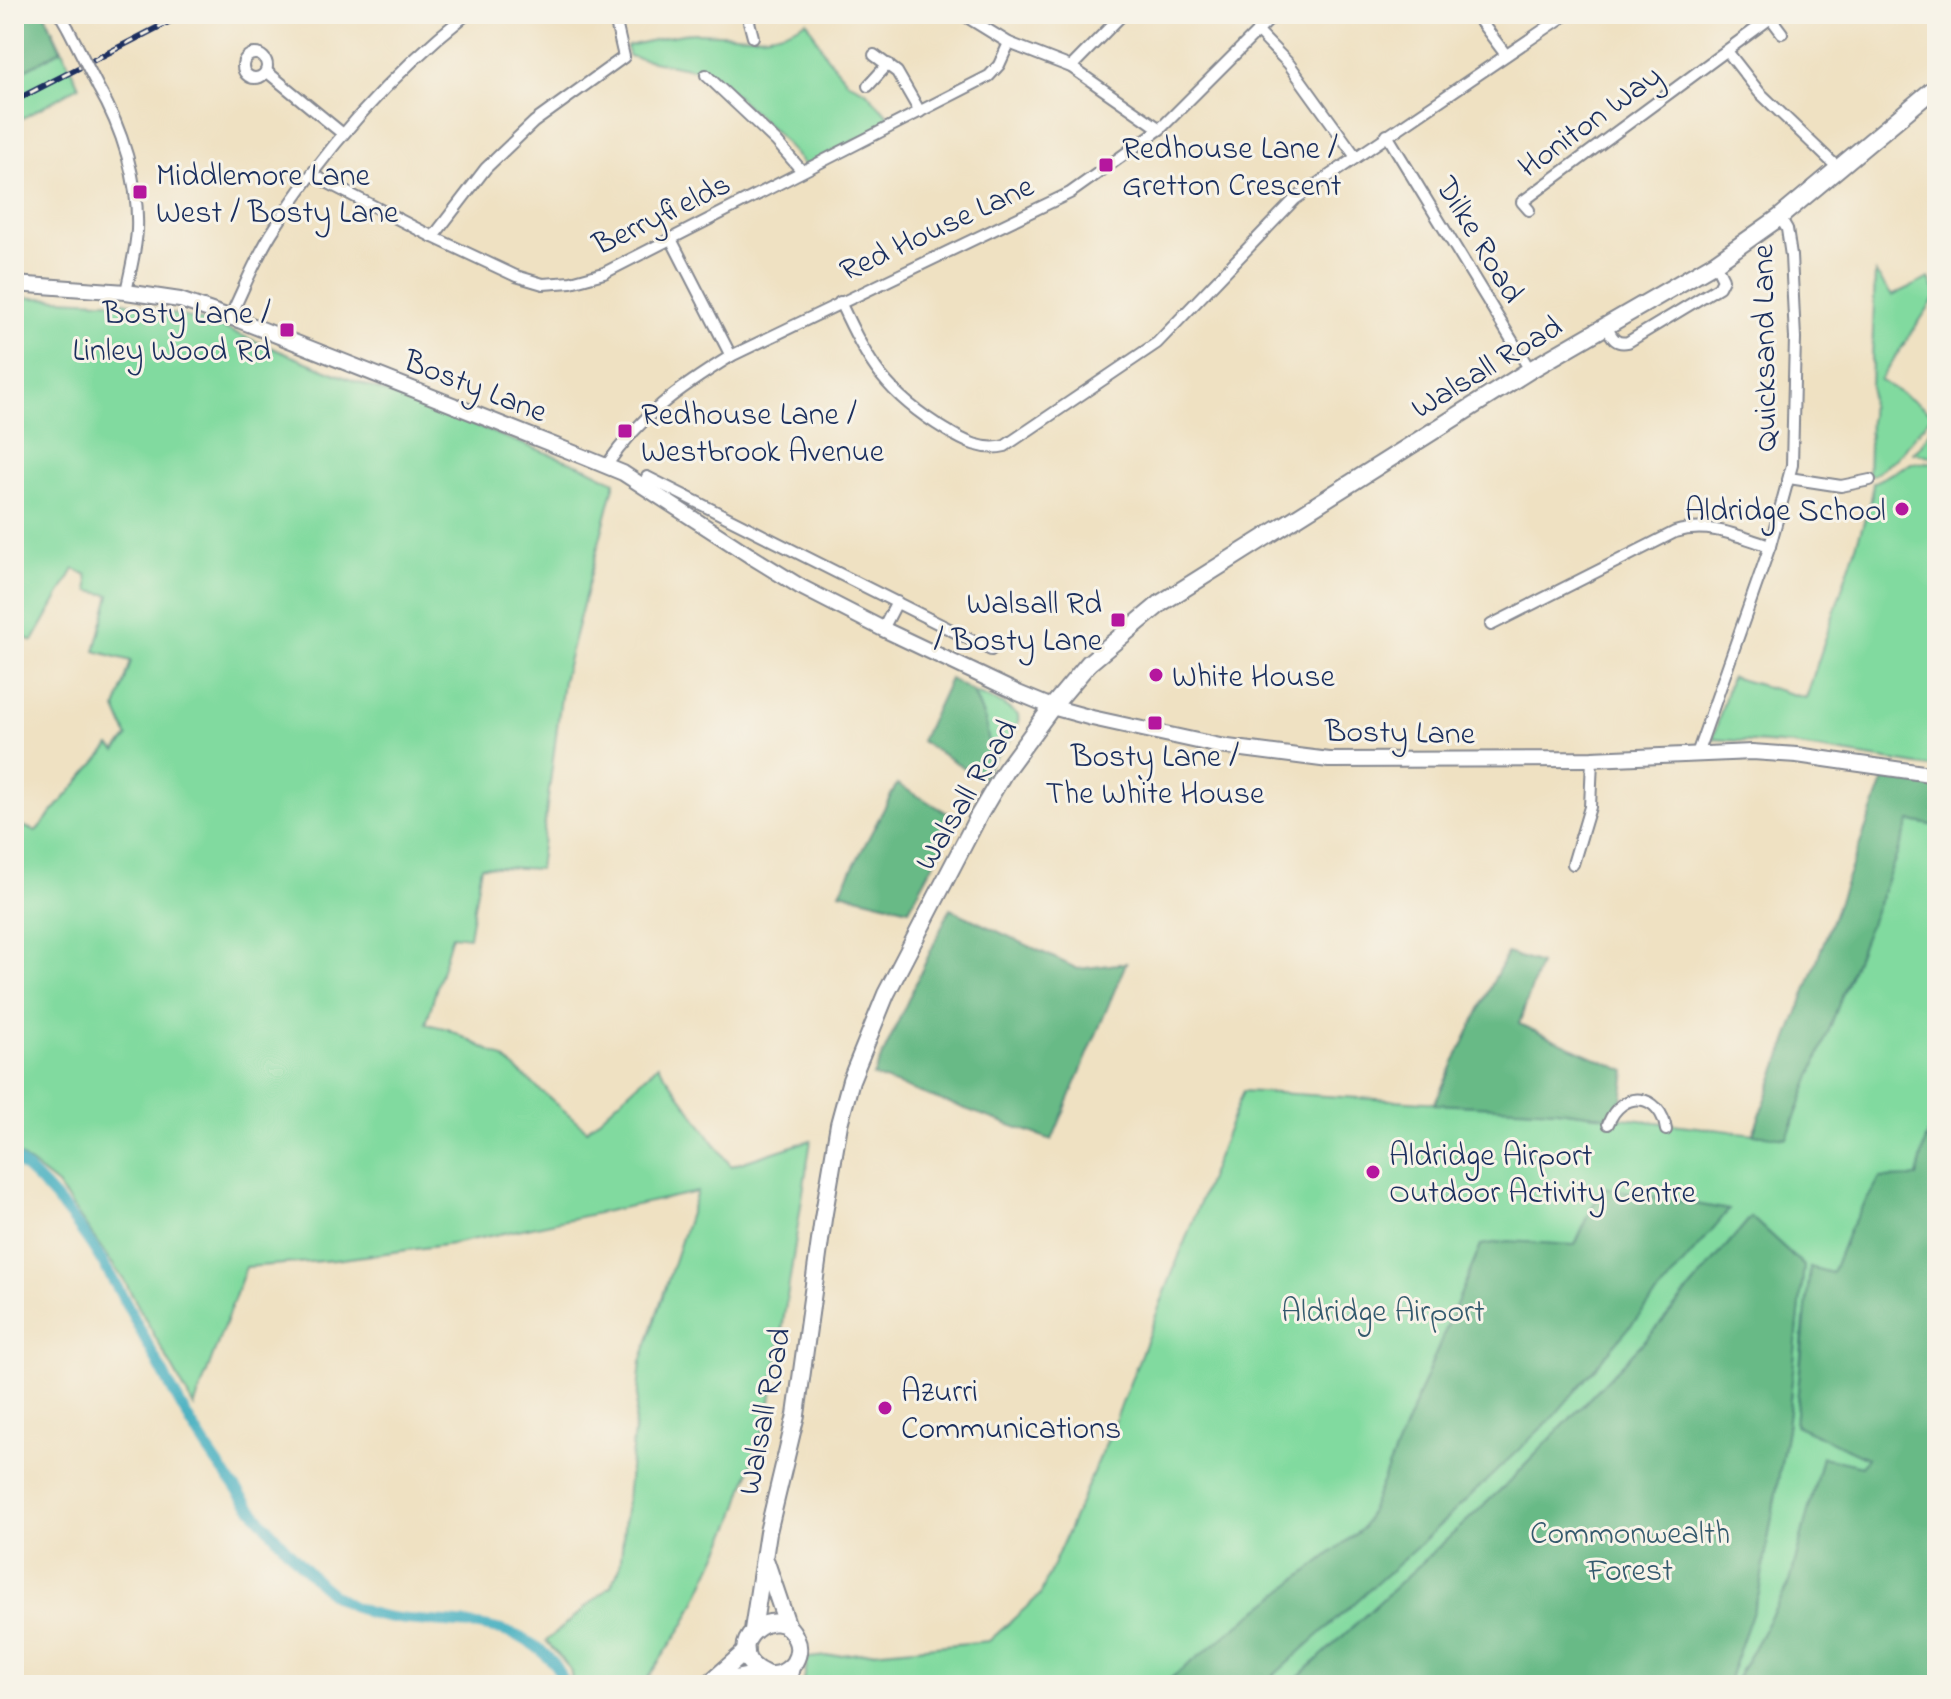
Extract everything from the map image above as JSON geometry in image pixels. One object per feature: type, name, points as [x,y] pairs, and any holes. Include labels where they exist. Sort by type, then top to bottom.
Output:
[{"type":"main road","name":"Walsall Road","points":[[753,1630],[768,1532],[796,1415],[828,1189],[839,1124],[851,1080],[886,994],[979,815],[1005,771],[1052,707],[1089,663],[1161,603],[1530,370],[1715,263],[1780,217],[1937,86]]},
{"type":"main road","name":"Bosty Lane","points":[[14,284],[126,292],[180,300],[606,466],[623,473],[801,587],[883,629],[1052,707],[1220,746],[1329,760],[1592,759],[1752,752],[1797,755],[1937,775]]},
{"type":"main road","name":"Walsall Road","points":[[765,1561],[788,1627]]},
{"type":"main road","points":[[710,1685],[737,1678],[771,1678],[786,1671],[796,1661],[798,1642],[788,1627],[777,1623],[766,1623],[753,1630],[747,1640],[746,1651],[753,1667],[771,1678]]},
{"type":"main road","points":[[710,1685],[746,1651]]},
{"type":"street","points":[[60,14],[98,87],[126,153],[137,196],[137,233],[126,292]]},
{"type":"street","points":[[230,317],[270,235],[343,134],[434,40],[467,14]]},
{"type":"street","points":[[433,237],[486,168],[534,122],[612,69],[624,57],[614,14]]},
{"type":"street","points":[[747,14],[753,37]]},
{"type":"street","points":[[962,14],[1009,43],[1071,67],[1160,129]]},
{"type":"street","points":[[1071,67],[1123,14]]},
{"type":"street","name":"Red House Lane","points":[[606,466],[629,433],[650,414],[685,385],[731,356],[1070,193],[1160,129],[1275,14]]},
{"type":"street","points":[[1475,14],[1506,55]]},
{"type":"street","points":[[840,302],[858,341],[876,369],[891,389],[915,411],[982,448],[1005,446],[1157,343],[1295,199],[1567,14]]},
{"type":"street","points":[[1773,16],[1782,33]]},
{"type":"street","name":"Honiton Way","points":[[1529,210],[1522,202],[1698,78],[1773,16]]},
{"type":"street","points":[[1257,31],[1289,64],[1356,157]]},
{"type":"street","name":"Berryfields","points":[[313,175],[516,276],[543,284],[571,282],[604,273],[989,76],[999,65],[1009,43]]},
{"type":"street","points":[[1727,51],[1759,92],[1837,167]]},
{"type":"street","points":[[874,55],[888,64],[904,82],[920,112]]},
{"type":"street","points":[[868,86],[888,64]]},
{"type":"street","points":[[266,71],[343,134]]},
{"type":"street","points":[[706,75],[776,141],[802,171]]},
{"type":"street","name":"Dilke Road","points":[[1387,135],[1530,370]]},
{"type":"street","name":"Quicksand Lane","points":[[1697,754],[1770,546],[1789,478],[1793,449],[1794,324],[1790,244],[1780,217]]},
{"type":"street","points":[[671,239],[731,356]]},
{"type":"street","name":"Walsall Road","points":[[1606,326],[1613,340],[1628,342],[1719,287],[1723,279],[1715,263]]},
{"type":"street","points":[[647,477],[897,602],[967,644],[991,650]]},
{"type":"street","points":[[1789,478],[1841,486],[1870,480]]},
{"type":"street","points":[[1491,625],[1675,532],[1711,528],[1770,546]]},
{"type":"street","points":[[883,629],[897,602]]},
{"type":"street","points":[[1506,616],[1509,630]]},
{"type":"street","points":[[1573,864],[1590,807],[1592,759]]},
{"type":"street","points":[[1608,1124],[1622,1102],[1633,1098],[1653,1104],[1664,1115],[1666,1130]]},
{"type":"street","points":[[790,1685],[796,1661]]},
{"type":"green space","points":[[14,14],[45,14],[79,86],[14,123]]},
{"type":"green space","points":[[14,14],[45,14],[61,50],[14,76]]},
{"type":"green space","points":[[807,21],[826,56],[848,82],[866,91],[893,121],[805,166],[780,137],[712,73],[628,56],[627,46],[670,36],[696,33],[766,35]]},
{"type":"green space","points":[[1875,272],[1892,296],[1929,278],[1937,295],[1880,380],[1933,414],[1897,458],[1873,475],[1868,475]]},
{"type":"green space","points":[[14,297],[125,302],[211,323],[336,374],[587,468],[615,482],[563,681],[539,869],[481,866],[469,937],[452,935],[426,1024],[448,1029],[502,1057],[587,1130],[658,1065],[731,1166],[811,1140],[770,1408],[733,1522],[686,1622],[643,1685],[573,1685],[570,1669],[546,1641],[611,1586],[620,1567],[641,1362],[697,1192],[452,1244],[335,1260],[246,1267],[194,1407],[125,1282],[57,1185],[14,1151],[14,823],[36,831],[110,746],[116,751],[128,737],[116,709],[131,661],[95,651],[110,595],[89,591],[87,575],[74,569],[33,641],[14,634]]},
{"type":"green space","points":[[1937,420],[1937,458],[1913,453],[1921,445]]},
{"type":"green space","name":"Aldridge School","points":[[1937,462],[1937,768],[1793,745],[1713,739],[1731,677],[1806,698],[1871,500],[1873,483],[1911,463]]},
{"type":"green space","points":[[950,679],[973,692],[985,721],[992,760],[983,779],[921,741]]},
{"type":"green space","points":[[973,692],[1002,704],[1018,715],[1014,734],[991,762],[985,721]]},
{"type":"green space","points":[[1884,779],[1937,786],[1937,826],[1910,821],[1787,1138],[1753,1134]]},
{"type":"green space","points":[[897,784],[958,819],[909,909],[840,892]]},
{"type":"green space","name":"Aldridge Airport","points":[[1905,820],[1937,826],[1937,1112],[1926,1139],[1917,1177],[1850,1228],[1832,1273],[1804,1319],[1795,1425],[1868,1458],[1861,1466],[1822,1458],[1790,1583],[1733,1685],[1722,1685],[1729,1679],[1759,1593],[1787,1428],[1804,1266],[1751,1217],[1656,1329],[1511,1480],[1290,1685],[803,1685],[808,1658],[989,1641],[1040,1595],[1110,1434],[1243,1091],[1557,1110],[1787,1138]]},
{"type":"green space","points":[[950,909],[1078,969],[1126,963],[1052,1140],[873,1076]]},
{"type":"green space","points":[[1507,953],[1540,964],[1519,1024],[1626,1071],[1620,1118],[1557,1110],[1434,1104]]},
{"type":"green space","points":[[1926,1139],[1937,1142],[1937,1685],[1733,1685],[1790,1582],[1822,1457],[1861,1466],[1867,1458],[1795,1425],[1810,1267],[1832,1273],[1850,1228],[1880,1178],[1917,1177]]},
{"type":"green space","name":"Commonwealth Forest","points":[[1602,1187],[1729,1210],[1554,1416],[1417,1547],[1263,1685],[1162,1685],[1363,1528],[1481,1245],[1508,1241],[1575,1245]]},
{"type":"green space","name":"Commonwealth Forest","points":[[1751,1217],[1804,1266],[1787,1428],[1759,1593],[1729,1679],[1722,1685],[1290,1685],[1511,1480],[1656,1329]]},
{"type":"waterway","points":[[14,1158],[70,1216],[93,1248],[216,1462],[267,1526],[320,1584],[342,1601],[367,1612],[466,1624],[515,1635],[536,1646],[554,1664],[565,1685]]},
{"type":"railway","points":[[14,101],[184,14]]},
{"type":"place","name":"Redhouse Lane / Gretton Crescent","points":[[1106,165]]},
{"type":"place","name":"Middlemore Lane West / Bosty Lane","points":[[140,192]]},
{"type":"place","name":"Bosty Lane / Linley Wood Rd","points":[[287,330]]},
{"type":"place","name":"Redhouse Lane / Westbrook Avenue","points":[[625,431]]},
{"type":"place","name":"Aldridge School","points":[[1902,509]]},
{"type":"place","name":"Walsall Rd / Bosty Lane","points":[[1118,620]]},
{"type":"place","name":"White House","points":[[1156,675]]},
{"type":"place","name":"Bosty Lane / The White House","points":[[1155,723]]},
{"type":"place","name":"Aldridge Airport Outdoor Activity Centre","points":[[1373,1172]]},
{"type":"place","name":"Azurri Communications","points":[[885,1408]]}]
